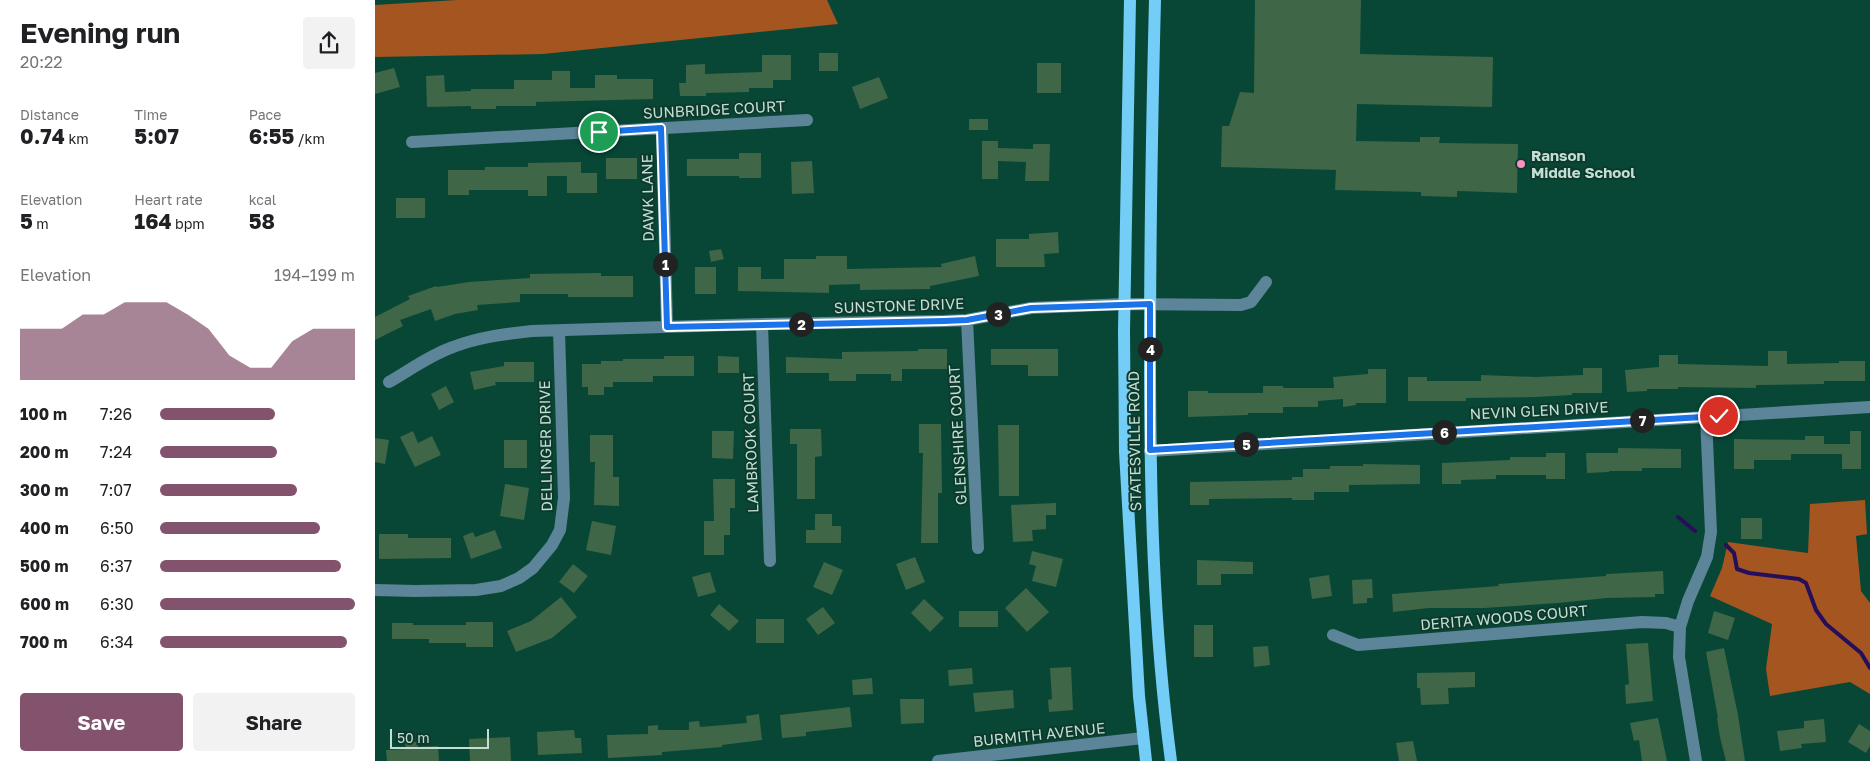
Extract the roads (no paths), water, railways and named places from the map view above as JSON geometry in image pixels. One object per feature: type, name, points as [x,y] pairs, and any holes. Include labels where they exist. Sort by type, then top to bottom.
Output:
[{"type":"main road","name":"STATESVILLE ROAD","points":[[1130,0],[1125,304],[1125,452],[1133,604],[1143,738],[1147,761]]},
{"type":"main road","name":"STATESVILLE ROAD","points":[[1155,0],[1150,304],[1150,450],[1158,625],[1164,710],[1171,761]]},
{"type":"street","name":"SUNBRIDGE COURT","points":[[412,142],[807,120]]},
{"type":"street","name":"DAWK LANE","points":[[661,128],[667,327]]},
{"type":"street","name":"SUNSTONE DRIVE","points":[[389,382],[428,358],[452,347],[502,334],[762,324],[967,320],[1031,308],[1125,304],[1241,305],[1251,302],[1266,282]]},
{"type":"street","name":"GLENSHIRE COURT","points":[[967,320],[979,548]]},
{"type":"street","name":"LAMBROOK COURT","points":[[762,324],[770,561]]},
{"type":"street","name":"DELLINGER DRIVE","points":[[375,590],[415,592],[476,590],[501,586],[519,578],[533,568],[552,545],[560,530],[564,498],[559,331]]},
{"type":"street","name":"NEVIN GLEN DRIVE","points":[[1150,450],[1870,407]]},
{"type":"street","points":[[1696,761],[1679,657],[1680,628],[1688,601],[1710,546],[1706,417]]},
{"type":"street","name":"DERITA WOODS COURT","points":[[1333,635],[1358,645],[1643,622],[1666,623],[1680,628]]},
{"type":"street","name":"BURMITH AVENUE","points":[[939,761],[1143,738]]},
{"type":"waterway","points":[[1678,517],[1695,531]]},
{"type":"waterway","points":[[1726,545],[1734,553],[1737,569],[1749,573],[1799,579],[1806,583],[1816,610],[1826,624],[1861,653],[1870,668]]},
{"type":"place","name":"Ranson Middle School","points":[[1521,164]]}]
